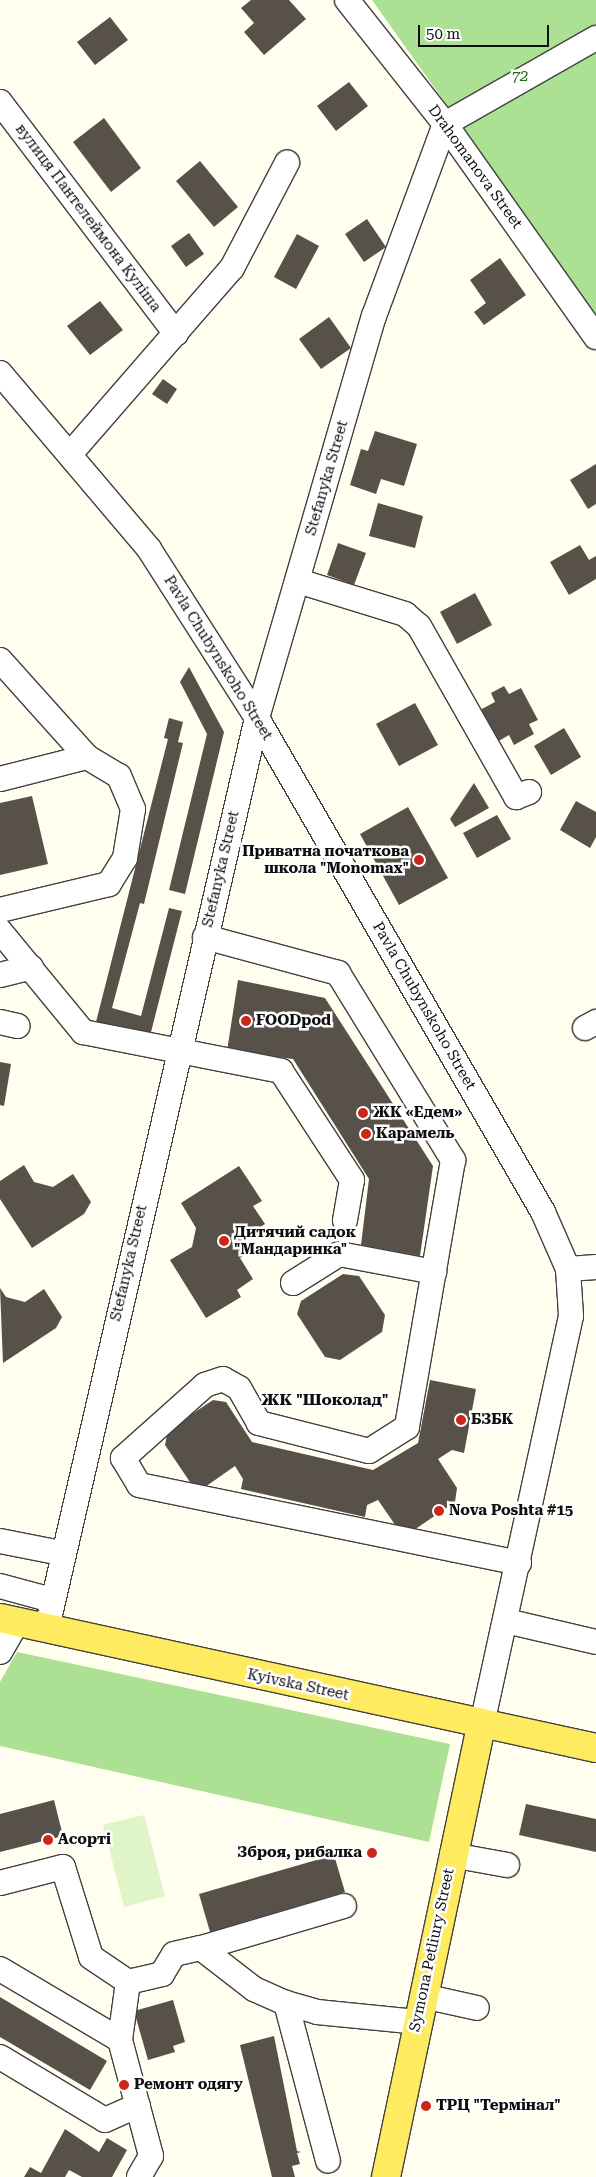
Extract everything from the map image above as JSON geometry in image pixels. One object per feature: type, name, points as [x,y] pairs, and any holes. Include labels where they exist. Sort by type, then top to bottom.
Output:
[{"type":"main road","name":"Kyivska Street","points":[[9,1620],[596,1748]]},
{"type":"main road","name":"Symona Petliury Street","points":[[386,2177],[452,1855],[482,1723]]},
{"type":"street","name":"Drahomanova Street","points":[[348,0],[446,124],[596,337]]},
{"type":"street","points":[[446,124],[596,38]]},
{"type":"street","name":"вулиця Пантелеймона Куліша","points":[[0,102],[176,334]]},
{"type":"street","name":"Stefanyka Street","points":[[47,1628],[61,1553],[257,718],[374,316],[446,124]]},
{"type":"street","points":[[71,453],[232,268],[287,163]]},
{"type":"street","name":"Pavla Chubynskoho Street","points":[[0,373],[71,453],[149,549],[257,718],[543,1212],[568,1269],[571,1316],[519,1563],[482,1723]]},
{"type":"street","points":[[298,581],[405,614],[419,626],[516,797],[529,792]]},
{"type":"street","points":[[0,910],[96,889],[118,874],[132,828],[132,800],[119,776],[87,757],[3,667]]},
{"type":"street","points":[[0,779],[87,757]]},
{"type":"street","points":[[0,931],[83,1032],[281,1071],[352,1180],[345,1220]]},
{"type":"street","points":[[205,937],[338,973],[453,1160],[406,1427],[369,1451],[259,1423],[239,1388],[223,1379],[205,1385],[123,1458],[139,1485],[519,1563]]},
{"type":"street","points":[[0,975],[31,967]]},
{"type":"street","points":[[293,1284],[339,1254],[434,1272]]},
{"type":"street","points":[[568,1269],[596,1267]]},
{"type":"street","points":[[0,1541],[61,1553]]},
{"type":"street","points":[[0,1586],[52,1600]]},
{"type":"street","points":[[0,1652],[9,1620]]},
{"type":"street","points":[[506,1621],[596,1642]]},
{"type":"street","points":[[452,1855],[507,1865]]},
{"type":"street","points":[[0,1883],[63,1867],[91,1958],[128,1982],[162,1974],[174,1954],[201,1948],[344,1906]]},
{"type":"street","points":[[201,1948],[254,1989],[286,2003],[317,2012],[477,2008]]},
{"type":"street","points":[[0,1969],[120,2040]]},
{"type":"street","points":[[128,1982],[120,2040],[151,2156],[139,2177]]},
{"type":"street","points":[[286,2003],[328,2161]]},
{"type":"street","points":[[0,2057],[105,2120],[138,2105]]},
{"type":"green space","name":"72","points":[[372,0],[596,0],[596,315]]},
{"type":"green space","points":[[17,1652],[450,1744],[429,1842],[0,1746],[0,1682]]},
{"type":"green space","points":[[144,1815],[165,1896],[124,1907],[103,1825]]},
{"type":"building","points":[[251,0],[289,0],[306,19],[264,55],[244,32],[254,23],[241,8]]},
{"type":"building","points":[[110,17],[128,40],[95,65],[77,42]]},
{"type":"building","points":[[349,82],[368,106],[336,131],[317,106]]},
{"type":"building","points":[[104,118],[141,168],[111,192],[73,142]]},
{"type":"building","points":[[200,161],[238,207],[214,227],[176,181]]},
{"type":"building","points":[[367,219],[386,247],[364,262],[345,234]]},
{"type":"building","points":[[189,233],[204,254],[186,267],[171,246]]},
{"type":"building","points":[[297,234],[319,246],[296,289],[274,277]]},
{"type":"building","points":[[500,258],[526,295],[484,325],[474,312],[486,303],[470,280]]},
{"type":"building","points":[[100,301],[123,330],[90,355],[67,326]]},
{"type":"building","points":[[329,317],[351,348],[321,369],[299,339]]},
{"type":"building","points":[[163,379],[177,389],[167,404],[152,394]]},
{"type":"building","points":[[375,431],[417,444],[404,486],[381,479],[376,494],[350,485],[361,449],[368,451]]},
{"type":"building","points":[[596,464],[596,504],[588,509],[570,480]]},
{"type":"building","points":[[378,503],[423,516],[415,548],[369,536]]},
{"type":"building","points":[[338,543],[366,553],[354,585],[327,575]]},
{"type":"building","points":[[580,545],[589,560],[596,556],[596,579],[569,595],[550,562]]},
{"type":"building","points":[[475,593],[492,625],[457,644],[440,612]]},
{"type":"building","points":[[189,667],[224,732],[185,894],[169,890],[207,734],[180,682]]},
{"type":"building","points":[[504,686],[509,694],[521,688],[538,720],[529,724],[534,734],[514,745],[509,735],[497,742],[480,710],[495,702],[491,693]]},
{"type":"building","points":[[415,703],[438,745],[399,766],[376,724]]},
{"type":"building","points":[[169,718],[183,722],[178,742],[183,743],[144,904],[140,903],[112,1008],[141,1016],[169,908],[182,911],[150,1036],[96,1022],[168,739],[164,738]]},
{"type":"building","points":[[564,728],[581,757],[551,775],[534,746]]},
{"type":"building","points":[[474,783],[489,808],[455,827],[450,819]]},
{"type":"building","points":[[32,796],[48,864],[0,875],[0,803]]},
{"type":"building","points":[[576,801],[596,812],[596,837],[590,848],[560,830]]},
{"type":"building","points":[[408,807],[448,878],[399,905],[360,834]]},
{"type":"building","points":[[497,815],[511,839],[477,858],[463,833]]},
{"type":"building","name":"ЖК «Едем»","points":[[238,980],[325,998],[433,1166],[420,1256],[361,1245],[369,1179],[293,1059],[227,1051]]},
{"type":"building","points":[[0,1062],[11,1064],[4,1106],[0,1105]]},
{"type":"building","points":[[24,1165],[34,1182],[53,1187],[73,1174],[91,1202],[84,1214],[32,1248],[0,1199],[0,1181]]},
{"type":"building","points":[[239,1166],[262,1201],[253,1206],[265,1224],[245,1237],[252,1250],[240,1258],[253,1279],[237,1290],[241,1297],[206,1318],[170,1260],[192,1247],[196,1228],[181,1203]]},
{"type":"building","points":[[343,1274],[359,1276],[385,1315],[382,1332],[340,1360],[325,1357],[297,1314],[301,1301]]},
{"type":"building","points":[[0,1288],[6,1297],[25,1302],[44,1289],[62,1317],[56,1328],[3,1363]]},
{"type":"building","points":[[430,1380],[476,1389],[464,1453],[452,1450],[438,1459],[457,1488],[455,1502],[414,1530],[398,1529],[378,1500],[367,1505],[365,1517],[241,1489],[243,1479],[235,1466],[205,1487],[192,1485],[165,1445],[168,1430],[213,1400],[226,1402],[252,1442],[373,1470],[418,1443]]},
{"type":"building","points":[[54,1800],[63,1836],[0,1852],[0,1814]]},
{"type":"building","points":[[526,1804],[596,1819],[596,1852],[519,1835]]},
{"type":"building","points":[[334,1855],[345,1892],[210,1932],[199,1894]]},
{"type":"building","points":[[0,1997],[107,2061],[90,2090],[0,2037]]},
{"type":"building","points":[[173,2000],[185,2042],[173,2046],[175,2052],[148,2060],[134,2011]]},
{"type":"building","points":[[274,2036],[297,2151],[301,2152],[297,2153],[300,2164],[292,2166],[295,2177],[272,2177],[240,2045]]},
{"type":"building","points":[[65,2129],[99,2152],[107,2138],[127,2150],[112,2177],[82,2177],[69,2170],[65,2177],[24,2177],[30,2167],[41,2173]]},
{"type":"place","name":"Приватна початкова школа \"Monomax\"","points":[[419,860]]},
{"type":"place","name":"FOODpod","points":[[246,1021]]},
{"type":"place","name":"ЖК «Едем»","points":[[363,1113]]},
{"type":"place","name":"Карамель","points":[[366,1134]]},
{"type":"place","name":"Дитячий садок \"Мандаринка\"","points":[[224,1241]]},
{"type":"place","name":"БЗБК","points":[[461,1420]]},
{"type":"place","name":"Nova Poshta #15","points":[[439,1511]]},
{"type":"place","name":"Асорті","points":[[48,1840]]},
{"type":"place","name":"Зброя, рибалка","points":[[372,1853]]},
{"type":"place","name":"Ремонт одягу","points":[[124,2085]]},
{"type":"place","name":"ТРЦ \"Термінал\"","points":[[426,2106]]},
{"type":"district","name":"ЖК \"Шоколад\"","points":[[325,1400]]}]
